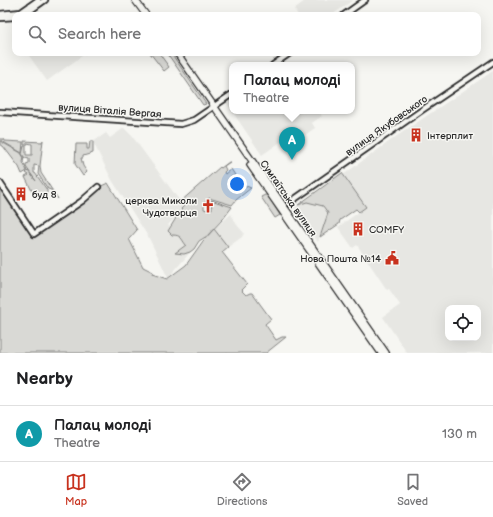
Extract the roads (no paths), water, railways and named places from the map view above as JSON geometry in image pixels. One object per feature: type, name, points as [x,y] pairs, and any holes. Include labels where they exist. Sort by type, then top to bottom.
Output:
[{"type":"main road","points":[[135,0],[144,12]]},
{"type":"main road","points":[[139,0],[148,12]]},
{"type":"main road","name":"Сумгаїтська вулиця","points":[[174,56],[386,353]]},
{"type":"main road","name":"Сумгаїтська вулиця","points":[[179,56],[212,108],[381,353]]},
{"type":"street","points":[[21,12],[38,0]]},
{"type":"street","points":[[28,12],[45,0]]},
{"type":"street","points":[[348,12],[365,0]]},
{"type":"street","points":[[0,14],[12,13]]},
{"type":"street","points":[[0,18],[12,17]]},
{"type":"street","points":[[277,62],[286,56]]},
{"type":"street","name":"вулиця Якубовського","points":[[289,203],[493,62]]},
{"type":"street","name":"вулиця Віталія Вергая","points":[[0,112],[181,124],[192,121],[229,96]]},
{"type":"street","points":[[0,183],[34,234],[82,201],[98,187]]},
{"type":"place","name":"Інтерплит","points":[[416,135]]},
{"type":"place","name":"Палац молоді","points":[[292,160]]},
{"type":"place","name":"буд 8","points":[[21,194]]},
{"type":"place","name":"церква Миколи Чудотворця","points":[[208,206]]},
{"type":"place","name":"COMFY","points":[[358,229]]},
{"type":"place","name":"Нова Пошта №14","points":[[392,258]]}]
